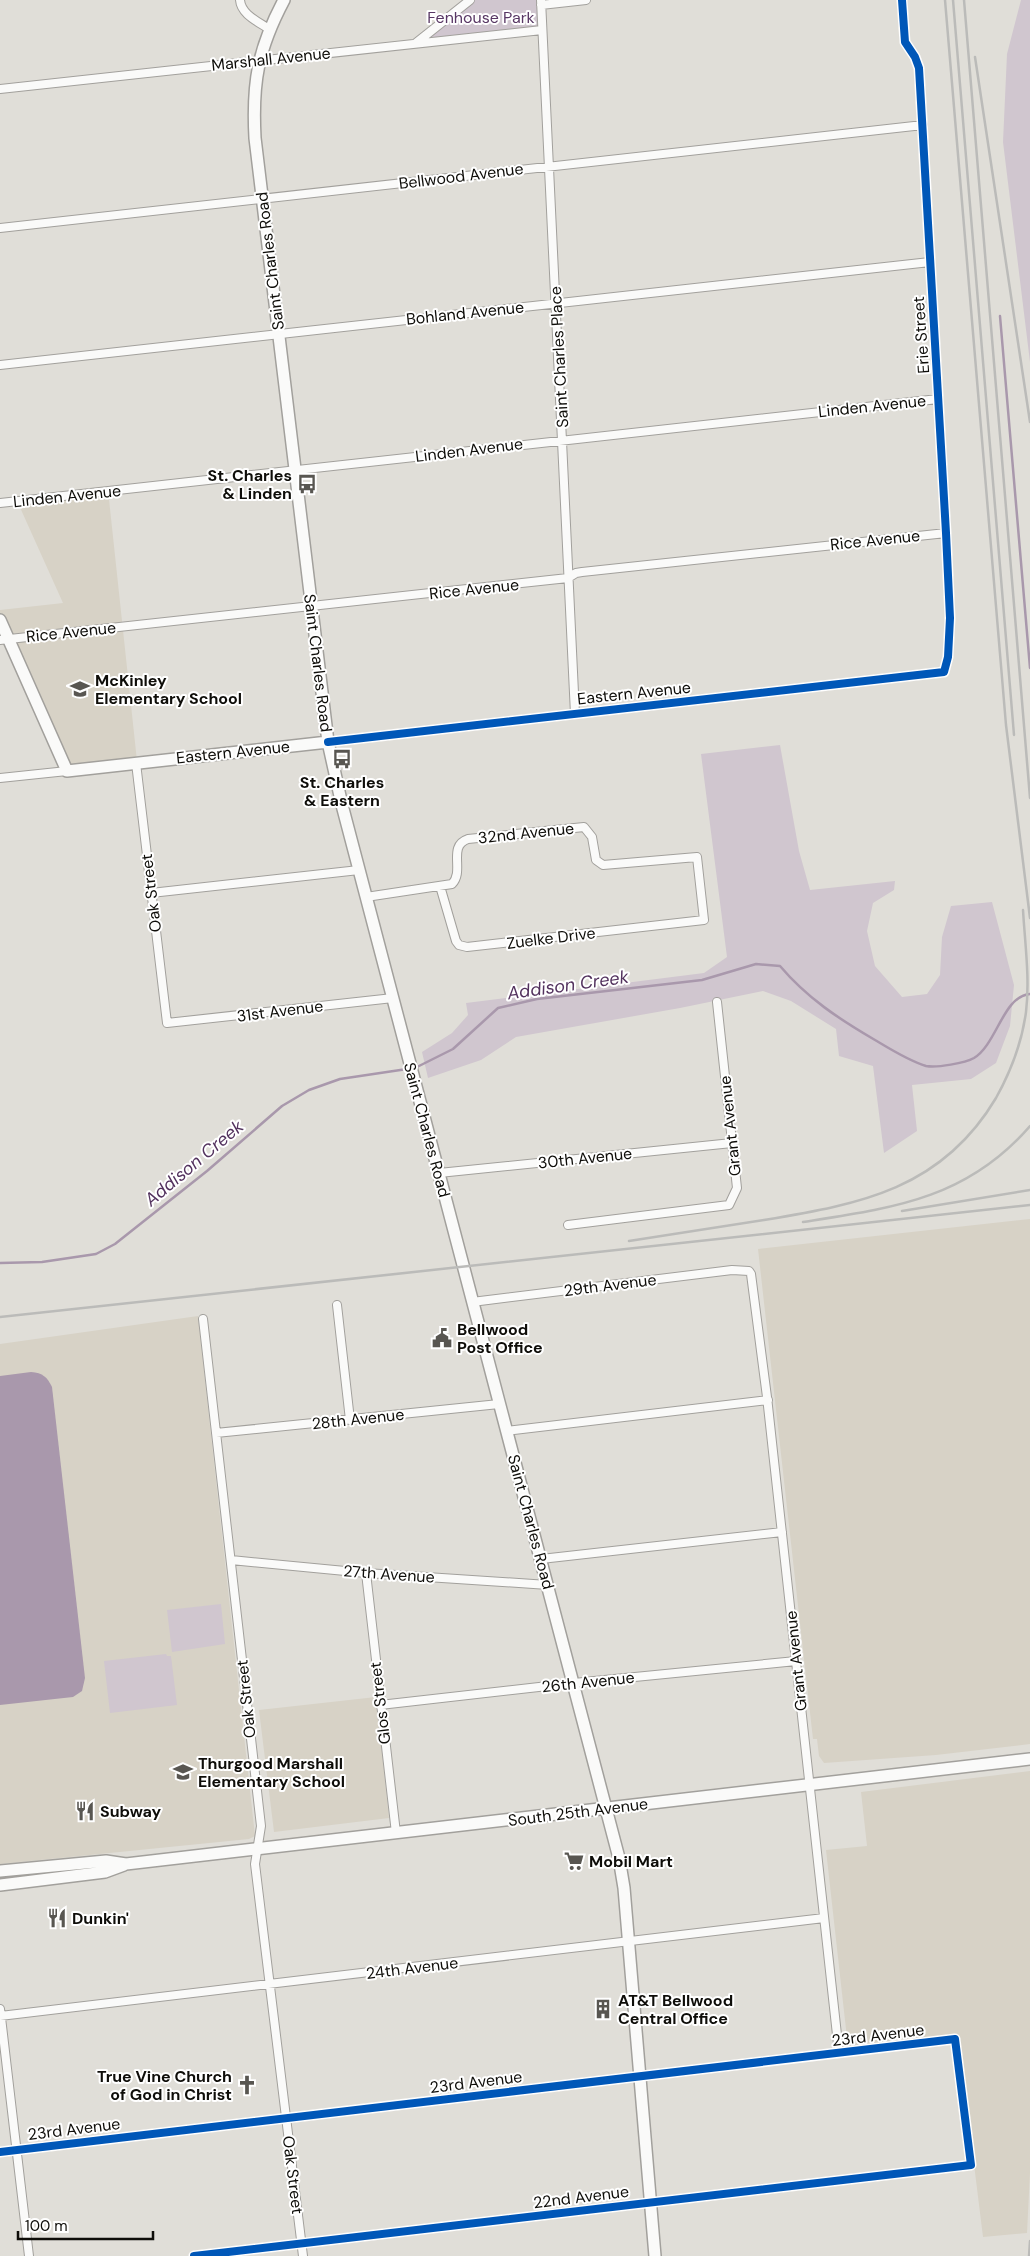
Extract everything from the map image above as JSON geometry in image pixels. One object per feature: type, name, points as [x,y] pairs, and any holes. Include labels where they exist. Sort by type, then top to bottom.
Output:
[{"type":"main road","name":"Saint Charles Road","points":[[284,0],[269,29],[260,60],[254,108],[278,334],[328,742],[333,772],[574,1683],[621,1869],[629,1942],[654,2256]]},
{"type":"main road","points":[[0,620],[4,639],[67,770]]},
{"type":"main road","name":"Eastern Avenue","points":[[67,770],[328,742]]},
{"type":"main road","name":"South 25th Avenue","points":[[0,1885],[105,1872],[126,1864],[1030,1759]]},
{"type":"main road","name":"South 25th Avenue","points":[[0,1871],[106,1861],[126,1864]]},
{"type":"street","points":[[240,0],[240,7],[249,16],[269,29]]},
{"type":"street","points":[[416,43],[470,0]]},
{"type":"street","points":[[541,2],[586,0]]},
{"type":"street","name":"Erie Street","points":[[902,0],[905,42],[920,68],[950,618],[948,657],[944,672]]},
{"type":"street","name":"Saint Charles Place","points":[[541,2],[575,714]]},
{"type":"street","name":"Marshall Avenue","points":[[0,89],[542,30]]},
{"type":"street","name":"Bellwood Avenue","points":[[0,228],[923,125]]},
{"type":"street","name":"Bohland Avenue","points":[[0,365],[930,262]]},
{"type":"street","name":"Linden Avenue","points":[[0,503],[295,471],[563,439],[938,399]]},
{"type":"street","name":"Rice Avenue","points":[[4,639],[311,607],[568,578],[582,572],[946,533]]},
{"type":"street","name":"Eastern Avenue","points":[[328,742],[944,672]]},
{"type":"street","name":"Oak Street","points":[[136,763],[167,1024]]},
{"type":"street","name":"Eastern Avenue","points":[[0,778],[67,770]]},
{"type":"street","name":"32nd Avenue","points":[[440,886],[452,884],[456,879],[458,847],[463,841],[584,827],[592,837],[596,860],[603,865],[697,857],[704,920]]},
{"type":"street","points":[[151,893],[359,870]]},
{"type":"street","points":[[366,896],[440,886]]},
{"type":"street","name":"Zuelke Drive","points":[[440,886],[456,941],[459,945],[467,947],[704,920]]},
{"type":"street","name":"31st Avenue","points":[[167,1024],[393,998]]},
{"type":"street","name":"Grant Avenue","points":[[568,1225],[729,1205],[737,1188],[717,1002]]},
{"type":"street","name":"30th Avenue","points":[[439,1173],[732,1143]]},
{"type":"street","name":"29th Avenue","points":[[472,1302],[732,1270],[749,1270]]},
{"type":"street","name":"Grant Avenue","points":[[749,1270],[753,1279],[768,1400],[839,2053]]},
{"type":"street","points":[[337,1305],[350,1420]]},
{"type":"street","name":"Oak Street","points":[[203,1319],[261,1826],[255,1864],[303,2256]]},
{"type":"street","points":[[506,1431],[768,1400]]},
{"type":"street","name":"28th Avenue","points":[[216,1433],[499,1404]]},
{"type":"street","points":[[541,1559],[782,1532]]},
{"type":"street","name":"27th Avenue","points":[[231,1560],[548,1585]]},
{"type":"street","name":"Glos Street","points":[[366,1572],[396,1833]]},
{"type":"street","name":"26th Avenue","points":[[380,1705],[796,1661]]},
{"type":"street","name":"24th Avenue","points":[[0,2013],[270,1984],[824,1918]]},
{"type":"street","points":[[0,2013],[30,2256]]},
{"type":"street","name":"23rd Avenue","points":[[0,2152],[955,2039],[971,2165]]},
{"type":"street","name":"22nd Avenue","points":[[194,2256],[971,2165]]},
{"type":"shaded area","name":"McKinley Elementary School","points":[[108,490],[137,761],[68,769],[0,617],[0,610],[63,603],[18,503]]},
{"type":"shaded area","points":[[1030,1219],[1030,1744],[936,1755],[824,1763],[819,1756],[817,1739],[813,1739],[758,1249]]},
{"type":"shaded area","points":[[198,1316],[255,1836],[249,1839],[0,1864],[0,1344]]},
{"type":"shaded area","points":[[31,1372],[44,1376],[52,1387],[85,1678],[82,1691],[73,1697],[0,1705],[0,1376]]},
{"type":"shaded area","points":[[376,1697],[389,1818],[274,1832],[259,1710]]},
{"type":"shaded area","points":[[1030,1771],[1030,2173],[1027,2233],[983,2237],[958,2035],[848,2047],[826,1850],[867,1846],[861,1792]]},
{"type":"green space","name":"Fenhouse Park","points":[[474,0],[538,0],[539,30],[422,40]]},
{"type":"green space","points":[[1021,0],[1030,0],[1030,362],[1003,142],[1007,54]]},
{"type":"green space","points":[[780,745],[799,851],[810,890],[895,881],[894,890],[873,903],[867,931],[875,966],[902,997],[927,994],[940,975],[942,937],[951,906],[992,902],[1014,985],[1010,1026],[996,1063],[971,1079],[912,1085],[917,1131],[884,1153],[873,1066],[839,1056],[836,1029],[791,1001],[763,991],[680,1008],[516,1037],[481,1060],[428,1078],[422,1052],[452,1033],[468,1015],[466,1003],[704,973],[727,957],[701,754]]},
{"type":"green space","points":[[221,1604],[225,1644],[172,1652],[167,1610]]},
{"type":"green space","points":[[166,1654],[171,1656],[177,1705],[110,1713],[104,1661]]},
{"type":"waterway","points":[[1000,316],[1030,668]]},
{"type":"waterway","name":"Addison Creek","points":[[415,1068],[453,1049],[498,1008],[537,999],[702,980],[756,964],[780,966],[812,998],[836,1016],[893,1051],[926,1066],[951,1065],[974,1058],[989,1042],[1006,1011],[1021,997],[1030,994]]},
{"type":"waterway","name":"Addison Creek","points":[[0,1263],[42,1262],[96,1254],[115,1244],[207,1171],[282,1106],[309,1090],[340,1079],[407,1069]]},
{"type":"railway","points":[[945,0],[1006,725],[1030,918]]},
{"type":"railway","points":[[953,0],[1014,735]]},
{"type":"railway","points":[[964,0],[1030,798]]},
{"type":"railway","points":[[975,57],[1030,422]]},
{"type":"railway","points":[[629,1241],[834,1207],[896,1187],[924,1172],[951,1153],[975,1129],[996,1098],[1019,1045],[1026,1012],[1028,987],[1023,910]]},
{"type":"railway","points":[[803,1222],[898,1205],[954,1185],[981,1170],[1006,1151],[1030,1126]]},
{"type":"railway","points":[[902,1211],[1030,1190]]},
{"type":"railway","points":[[0,1317],[1030,1205]]},
{"type":"railway","points":[[1029,2256],[1030,2241]]},
{"type":"cycle path","points":[[328,742],[944,672],[948,657],[950,618],[919,68],[915,57],[905,42],[902,0]]},
{"type":"cycle path","points":[[0,2152],[955,2039],[971,2165],[194,2256]]},
{"type":"place","name":"St. Charles & Linden","points":[[307,484]]},
{"type":"place","name":"McKinley Elementary School","points":[[80,689]]},
{"type":"place","name":"St. Charles & Eastern","points":[[342,759]]},
{"type":"place","name":"Bellwood Post Office","points":[[442,1338]]},
{"type":"place","name":"Thurgood Marshall Elementary School","points":[[183,1772]]},
{"type":"place","name":"Subway","points":[[85,1811]]},
{"type":"place","name":"Mobil Mart","points":[[574,1861]]},
{"type":"place","name":"Dunkin'","points":[[57,1918]]},
{"type":"place","name":"AT&T Bellwood Central Office","points":[[603,2009]]},
{"type":"place","name":"True Vine Church of God in Christ","points":[[247,2085]]}]
